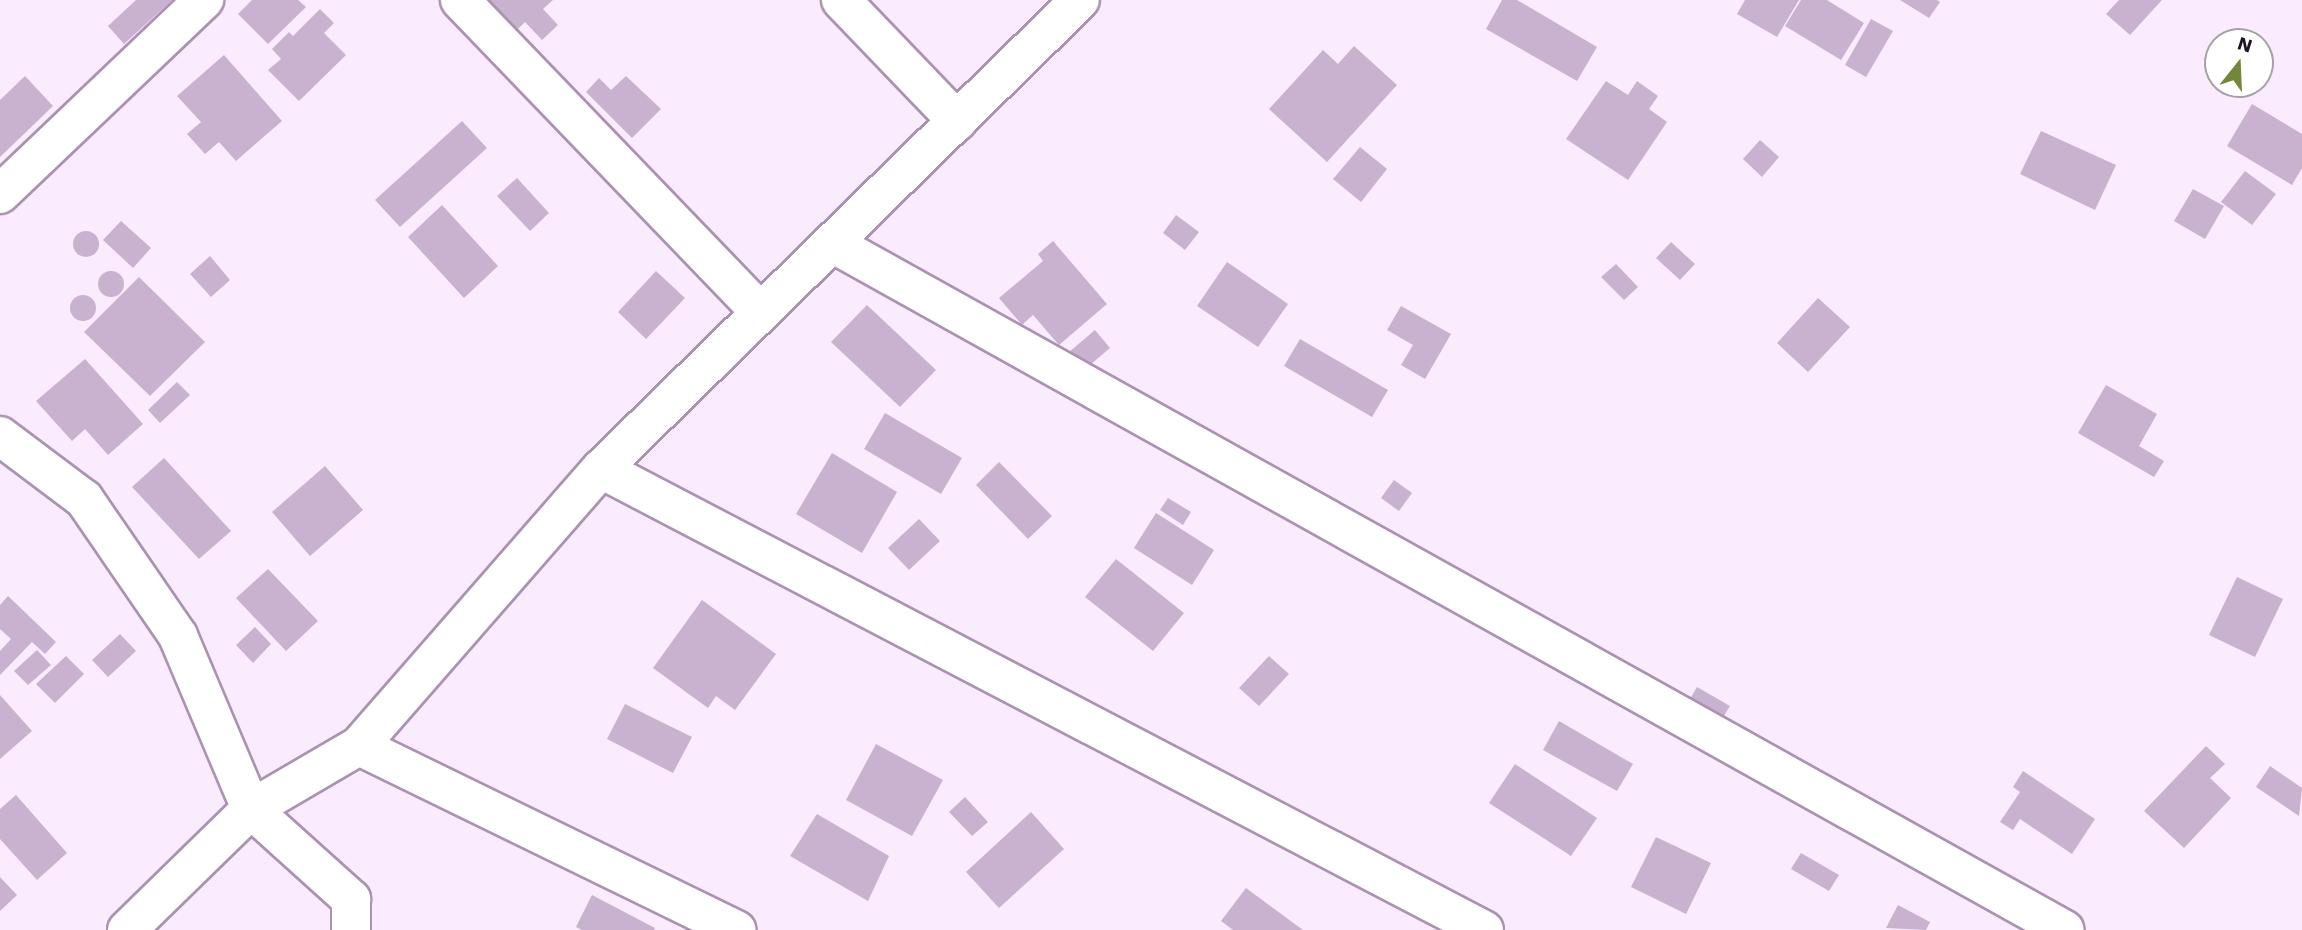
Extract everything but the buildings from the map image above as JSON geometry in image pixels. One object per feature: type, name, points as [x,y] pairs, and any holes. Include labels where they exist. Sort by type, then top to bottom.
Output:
[{"type":"street","points":[[0,194],[204,0]]},
{"type":"street","points":[[460,0],[760,312]]},
{"type":"street","points":[[841,0],[957,121]]},
{"type":"street","points":[[127,930],[251,809],[359,746],[601,469],[1080,0]]},
{"type":"street","points":[[832,243],[2065,930]]},
{"type":"street","points":[[0,436],[84,499],[178,636],[251,809],[351,899],[351,930]]},
{"type":"street","points":[[601,469],[1484,930]]},
{"type":"street","points":[[359,746],[737,930]]}]
